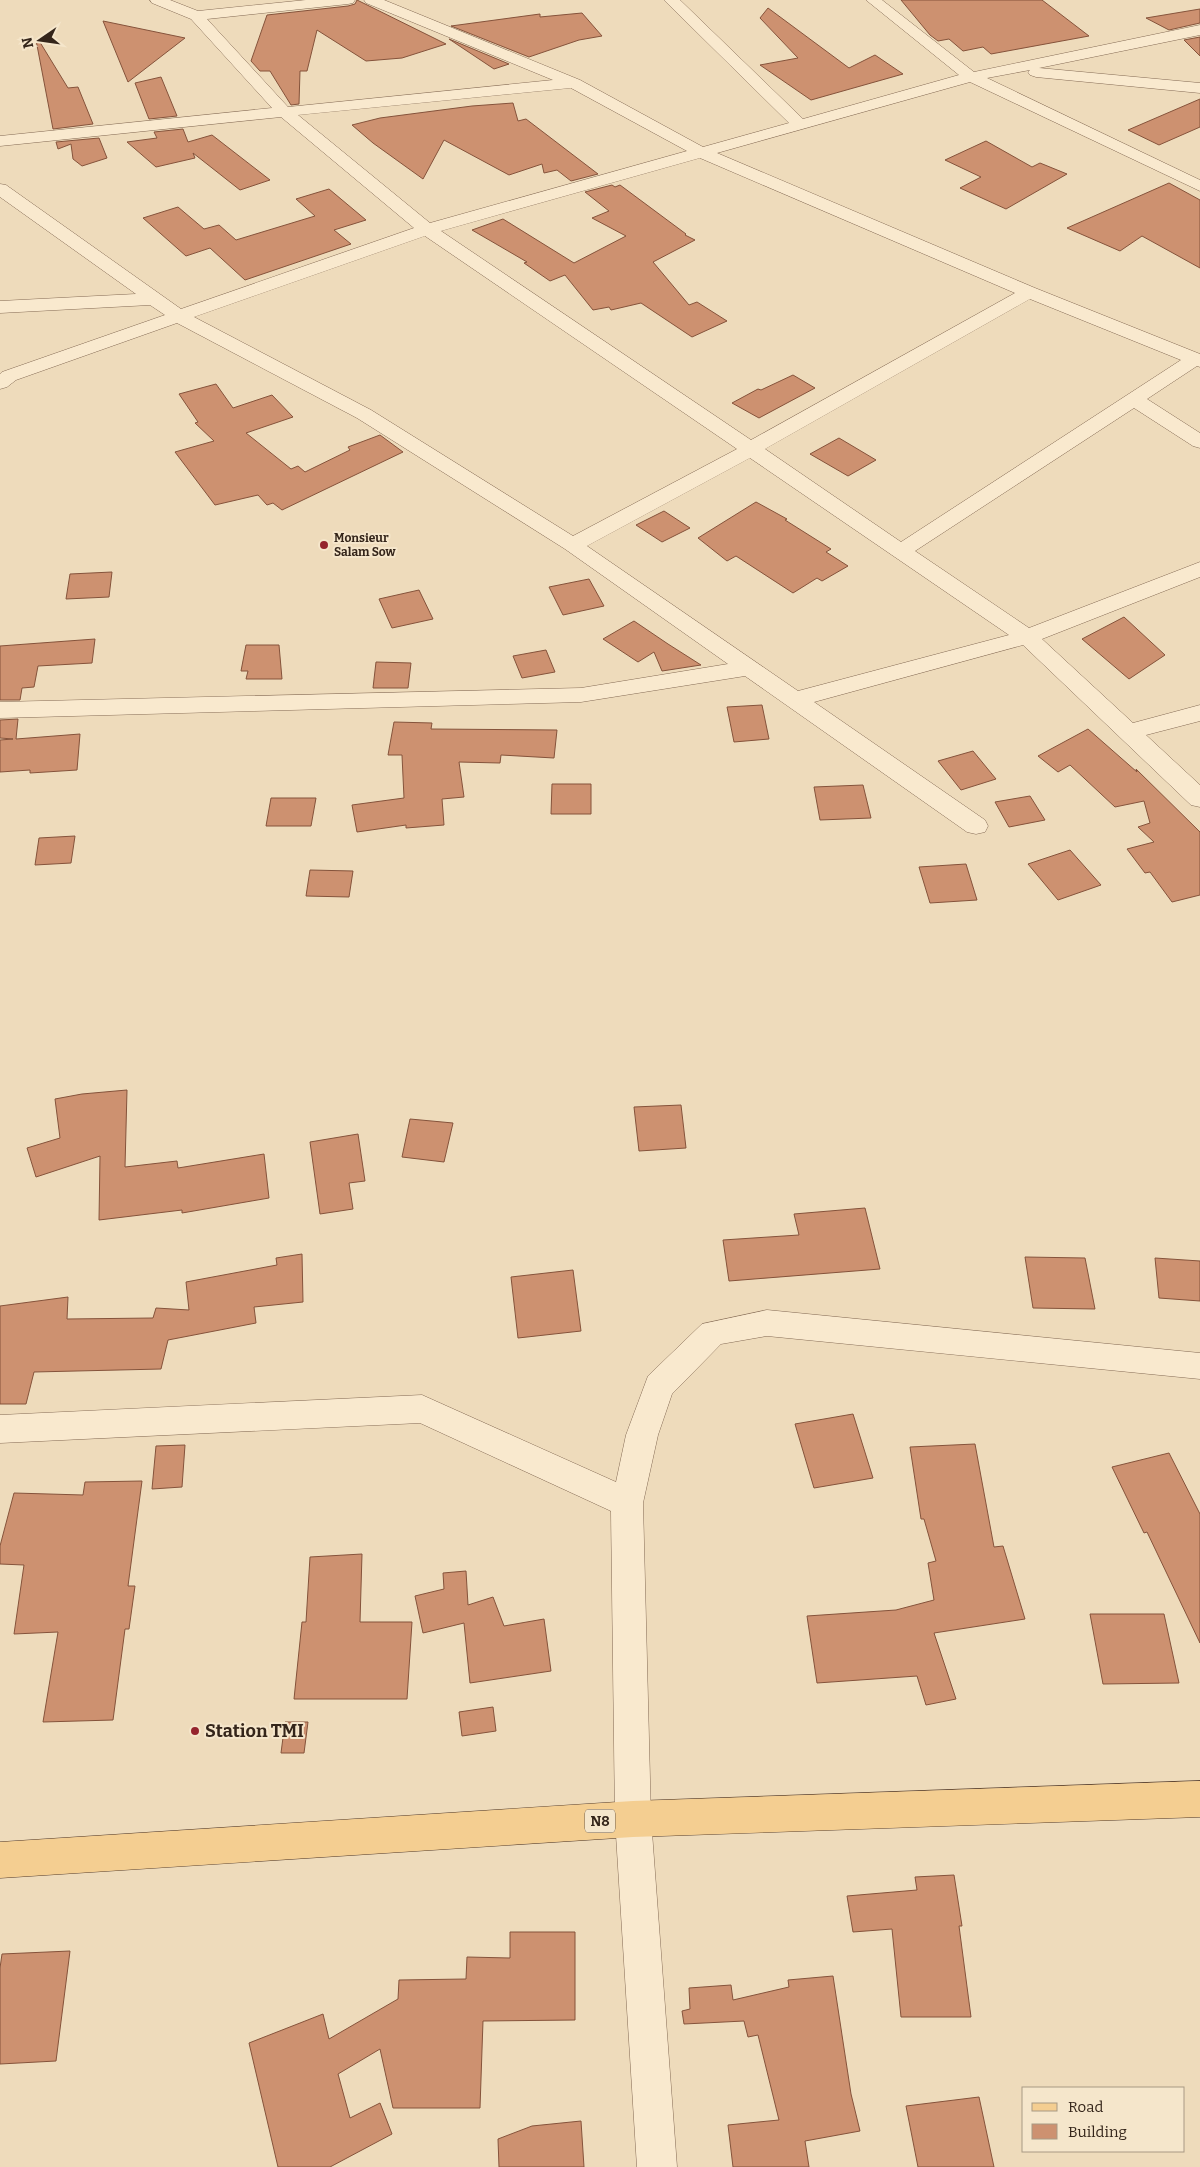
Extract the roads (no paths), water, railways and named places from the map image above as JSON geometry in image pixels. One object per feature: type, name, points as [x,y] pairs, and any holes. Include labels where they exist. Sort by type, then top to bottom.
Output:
[{"type":"main road","name":"N8","points":[[0,1860],[633,1819],[1200,1799]]},
{"type":"street","points":[[157,0],[196,16],[284,112],[427,228],[1027,637],[1200,799]]},
{"type":"street","points":[[196,16],[348,0]]},
{"type":"street","points":[[372,0],[574,82],[701,152],[1029,292],[1198,360]]},
{"type":"street","points":[[671,0],[800,124]]},
{"type":"street","points":[[873,0],[971,77],[1200,186]]},
{"type":"street","points":[[0,383],[9,376],[427,228],[971,77],[1200,30]]},
{"type":"street","points":[[1007,70],[1200,88]]},
{"type":"street","points":[[0,141],[574,82]]},
{"type":"street","points":[[0,189],[178,316],[364,414],[572,546],[976,826]]},
{"type":"street","points":[[572,546],[751,449],[1029,292]]},
{"type":"street","points":[[0,307],[154,299]]},
{"type":"street","points":[[901,551],[1134,399],[1198,360]]},
{"type":"street","points":[[1134,399],[1200,442]]},
{"type":"street","points":[[794,700],[1027,637],[1200,569]]},
{"type":"street","points":[[0,710],[581,695],[749,668]]},
{"type":"street","points":[[1128,732],[1200,713]]},
{"type":"street","points":[[656,2167],[633,1819],[627,1503],[642,1435],[660,1386],[712,1333],[767,1323],[1200,1366]]},
{"type":"street","points":[[0,1429],[422,1409],[627,1503]]},
{"type":"place","name":"Monsieur Salam Sow","points":[[324,545]]},
{"type":"place","name":"Station TMI","points":[[195,1731]]}]
